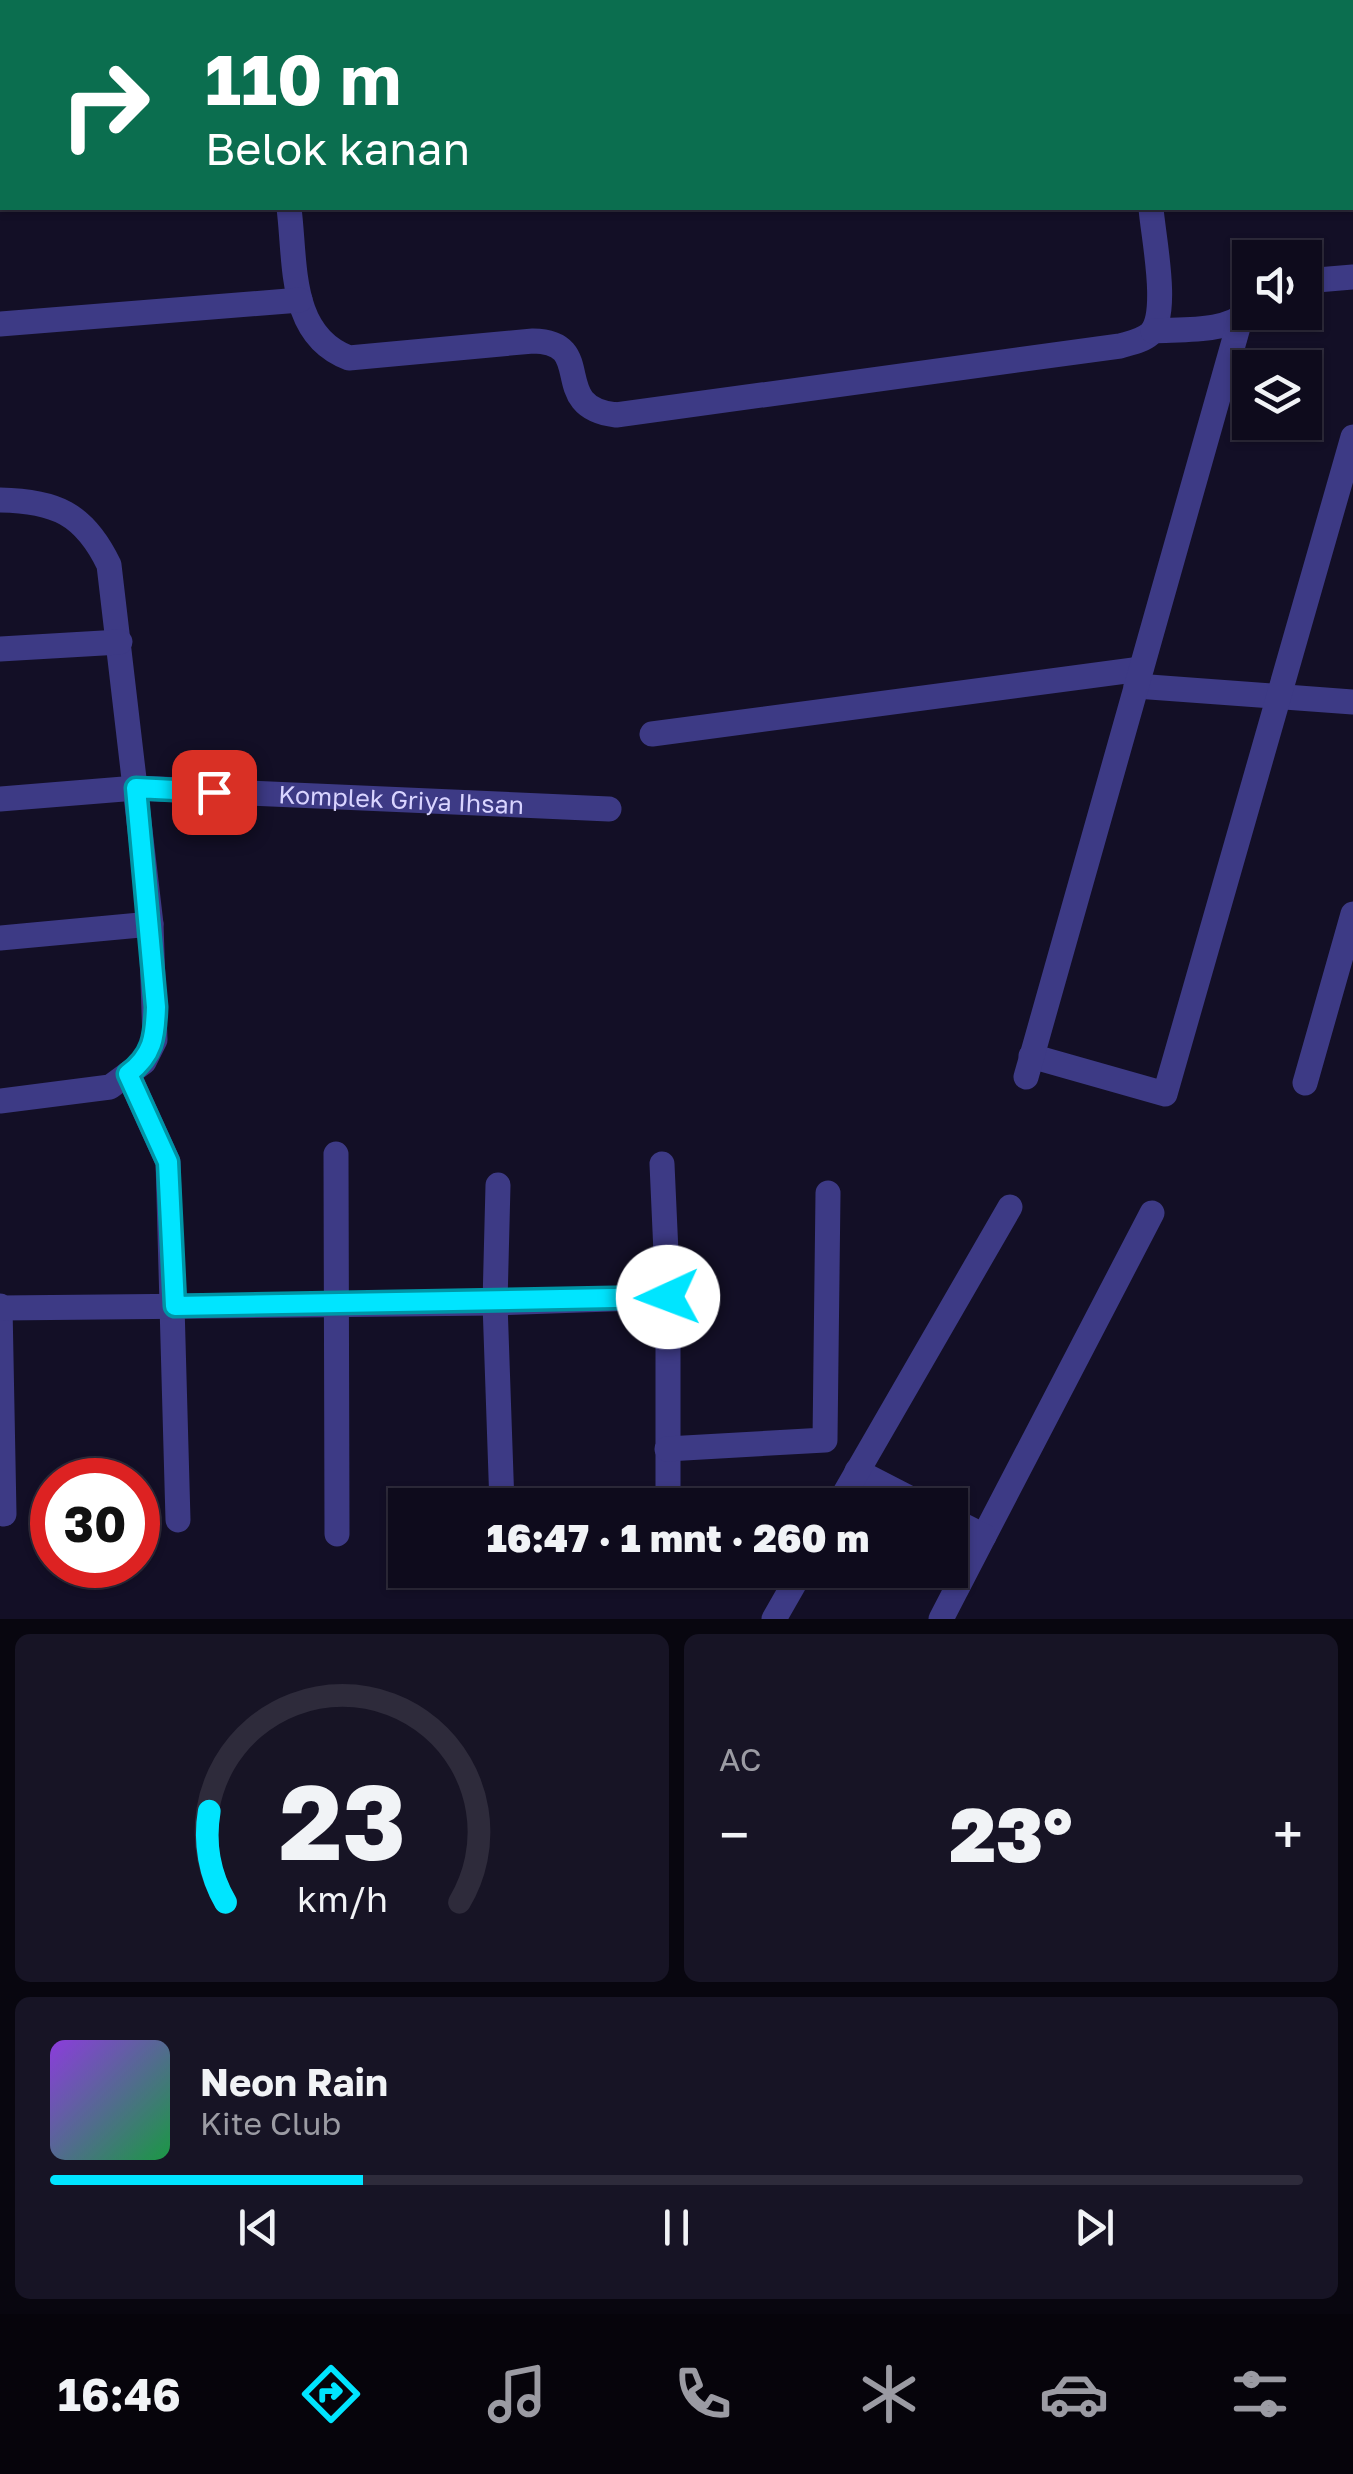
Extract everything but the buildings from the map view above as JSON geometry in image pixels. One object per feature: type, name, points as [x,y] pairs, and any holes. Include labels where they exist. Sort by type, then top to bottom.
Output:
[{"type":"street","points":[[289,210],[300,300],[311,332],[322,345],[349,358],[533,341],[556,343],[565,349],[582,400],[598,413],[616,416],[1120,346],[1153,331],[1232,316]]},
{"type":"street","points":[[1151,210],[1160,307],[1153,331]]},
{"type":"street","points":[[1322,278],[1350,274]]},
{"type":"street","points":[[0,324],[300,300]]},
{"type":"street","points":[[1240,330],[1028,1066],[1165,1094],[1353,437]]},
{"type":"street","points":[[0,500],[42,500],[76,521],[98,543],[109,566],[152,924],[155,1040],[144,1062],[110,1087],[0,1101]]},
{"type":"street","points":[[0,649],[120,642]]},
{"type":"street","points":[[652,734],[1139,678],[1353,702]]},
{"type":"street","name":"Komplek Griya Ihsan","points":[[0,798],[136,788],[609,810]]},
{"type":"street","points":[[1305,1084],[1353,914]]},
{"type":"street","points":[[0,938],[152,924]]},
{"type":"street","points":[[128,1074],[168,1162],[178,1520]]},
{"type":"street","points":[[336,1154],[337,1534]]},
{"type":"street","points":[[662,1164],[668,1297],[668,1488]]},
{"type":"street","points":[[498,1185],[495,1304],[501,1488]]},
{"type":"street","points":[[667,1449],[825,1440],[828,1193]]},
{"type":"street","points":[[848,1488],[1010,1207]]},
{"type":"street","points":[[942,1619],[1152,1214]]},
{"type":"street","points":[[4,1514],[0,1307],[495,1304],[668,1297]]},
{"type":"street","points":[[857,1471],[890,1488]]},
{"type":"street","points":[[968,1528],[984,1536]]},
{"type":"street","points":[[774,1619],[792,1588]]},
{"type":"route","points":[[214,792],[136,788],[152,924],[156,1007],[155,1040],[144,1062],[128,1074],[168,1162],[175,1306],[495,1304],[668,1297]]}]
